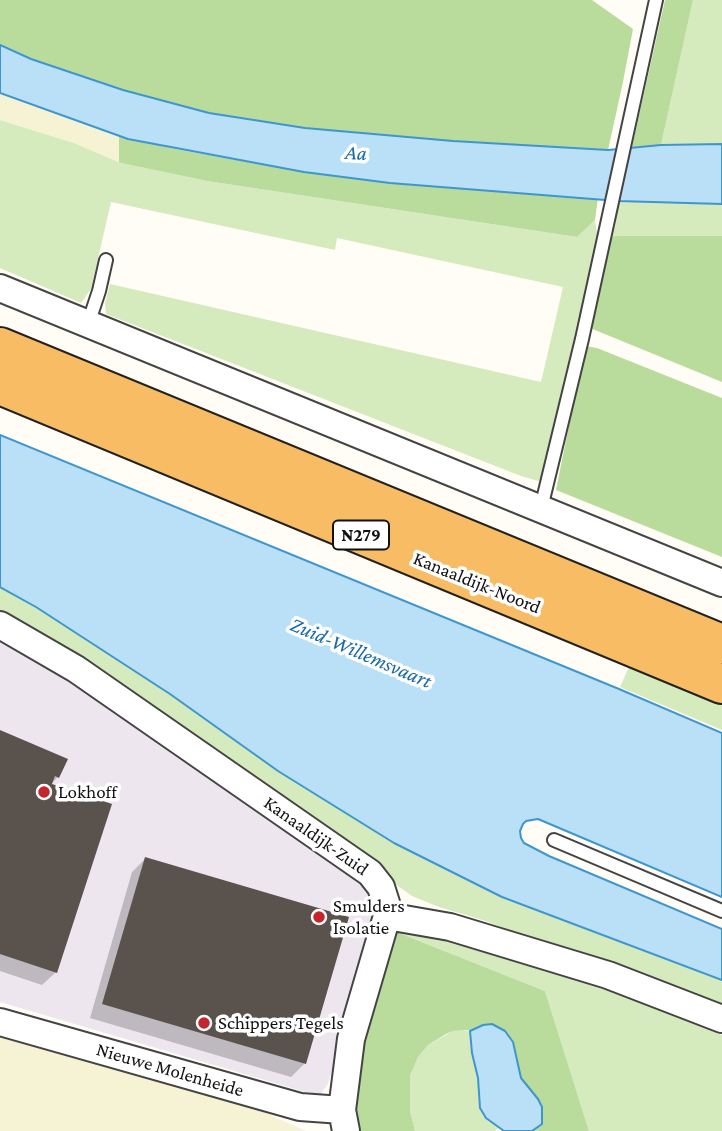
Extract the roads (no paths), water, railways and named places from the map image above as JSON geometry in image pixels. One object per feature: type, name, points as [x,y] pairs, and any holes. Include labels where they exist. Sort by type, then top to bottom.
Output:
[{"type":"highway","name":"Kanaaldijk-Noord","points":[[0,347],[722,644]]},
{"type":"highway","name":"Kanaaldijk-Noord","points":[[0,385],[722,684]]},
{"type":"street","points":[[0,288],[722,583]]},
{"type":"street","name":"Kanaaldijk-Zuid","points":[[0,625],[76,669],[370,873],[385,896],[387,916]]},
{"type":"street","points":[[344,1120],[351,1039],[387,916],[450,927],[608,975],[722,1019]]},
{"type":"street","name":"Nieuwe Molenheide","points":[[0,1022],[344,1120]]},
{"type":"lane","points":[[541,508],[582,339],[656,0]]},
{"type":"lane","points":[[88,324],[106,260]]},
{"type":"lane","points":[[554,840],[722,911]]},
{"type":"water","name":"Aa","points":[[0,45],[31,59],[123,90],[209,113],[305,128],[453,141],[608,150],[661,145],[722,144],[722,204],[618,201],[390,183],[304,172],[128,139],[0,93]]},
{"type":"water","name":"Zuid-Willemsvaart","points":[[0,435],[722,733],[722,897],[538,819],[526,821],[520,831],[524,843],[549,856],[722,929],[722,980],[502,897],[394,843],[278,771],[170,694],[36,607],[0,587]]},
{"type":"water","points":[[492,1024],[505,1031],[513,1042],[521,1078],[542,1107],[542,1124],[532,1131],[504,1131],[486,1118],[480,1108],[470,1031]]},
{"type":"place","name":"Lokhoff","points":[[44,792]]},
{"type":"place","name":"Smulders Isolatie","points":[[319,917]]},
{"type":"place","name":"Schippers Tegels","points":[[204,1023]]}]
